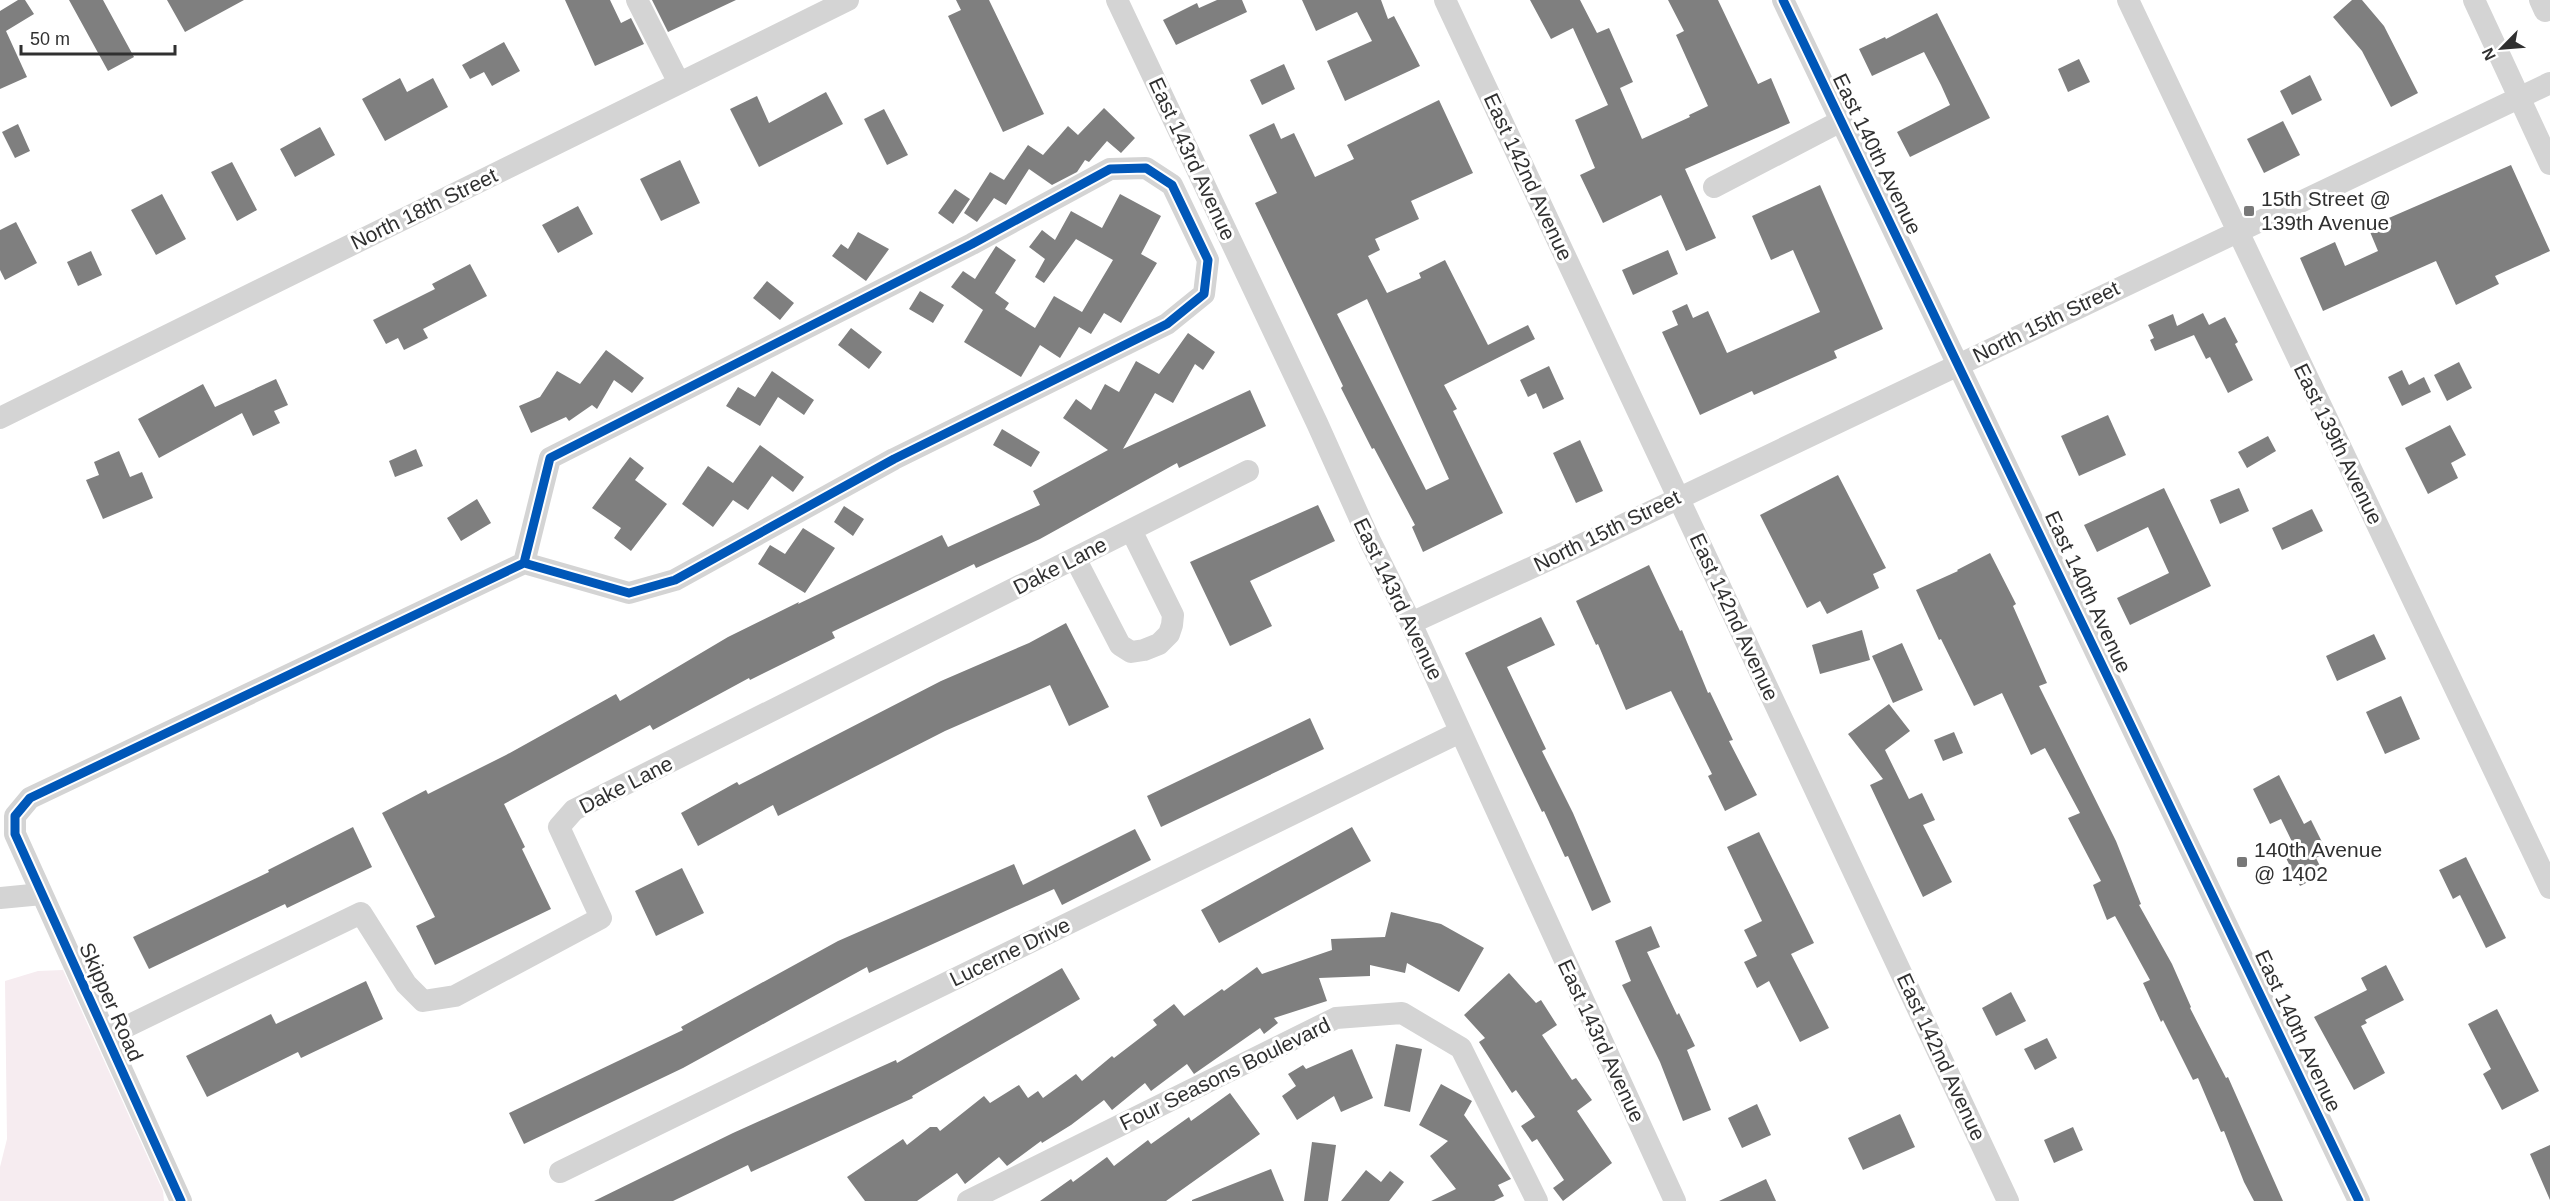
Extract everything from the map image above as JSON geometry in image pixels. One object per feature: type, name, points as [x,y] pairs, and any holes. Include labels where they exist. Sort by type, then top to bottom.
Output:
[{"type":"street","points":[[637,0],[679,83]]},
{"type":"street","name":"North 18th Street","points":[[0,418],[848,0]]},
{"type":"street","name":"East 143rd Avenue","points":[[1117,0],[1317,423],[1365,531],[1411,623],[1675,1201]]},
{"type":"street","name":"East 142nd Avenue","points":[[1445,0],[2008,1201]]},
{"type":"street","name":"East 140th Avenue","points":[[1784,0],[2359,1201]]},
{"type":"street","name":"East 139th Avenue","points":[[2128,0],[2550,888]]},
{"type":"street","points":[[2474,0],[2550,164]]},
{"type":"street","points":[[2540,0],[2545,11],[2550,8]]},
{"type":"street","name":"North 15th Street","points":[[1411,623],[2550,83]]},
{"type":"street","points":[[1714,187],[1841,121]]},
{"type":"street","points":[[1146,168],[1172,185],[1208,260],[1204,294],[1167,324],[894,459],[675,580],[629,593],[524,563],[550,458],[972,244],[1110,169],[1146,168]]},
{"type":"street","name":"Dake Lane","points":[[106,1036],[361,913],[405,984],[423,1001],[455,996],[601,918],[559,827],[574,810],[1248,471]]},
{"type":"street","points":[[1076,558],[1120,645],[1131,651],[1144,650],[1159,644],[1169,634],[1173,615],[1131,530]]},
{"type":"street","name":"Skipper Road","points":[[181,1201],[15,834],[15,816],[30,798],[524,563]]},
{"type":"street","name":"Lucerne Drive","points":[[560,1172],[1460,732]]},
{"type":"street","points":[[0,898],[42,894]]},
{"type":"street","name":"Four Seasons Boulevard","points":[[968,1201],[1336,1018],[1402,1013],[1461,1048],[1537,1201]]},
{"type":"shaded area","points":[[63,970],[163,1191],[164,1201],[0,1201],[0,1167],[7,1139],[5,981],[38,971]]},
{"type":"building","points":[[18,0],[25,0],[34,14],[6,31],[27,77],[0,89],[0,11]]},
{"type":"building","points":[[69,0],[103,0],[134,57],[108,71]]},
{"type":"building","points":[[167,0],[244,0],[185,32]]},
{"type":"building","points":[[565,0],[610,0],[621,23],[631,18],[644,44],[595,66]]},
{"type":"building","points":[[652,0],[736,0],[668,32]]},
{"type":"building","points":[[956,0],[989,0],[1044,114],[1003,132],[948,16],[961,10]]},
{"type":"building","points":[[1217,0],[1242,0],[1247,12],[1176,45],[1163,20],[1197,3],[1199,8]]},
{"type":"building","points":[[1302,0],[1381,0],[1388,19],[1394,16],[1420,66],[1345,101],[1327,61],[1372,41],[1357,12],[1316,31]]},
{"type":"building","points":[[1530,0],[1580,0],[1597,33],[1609,28],[1633,82],[1620,88],[1642,139],[1708,106],[1676,35],[1684,31],[1668,0],[1718,0],[1758,84],[1771,78],[1790,123],[1685,169],[1716,238],[1686,251],[1661,195],[1603,223],[1580,175],[1595,168],[1575,120],[1608,105],[1573,28],[1551,39]]},
{"type":"building","points":[[2352,0],[2362,0],[2384,26],[2418,93],[2391,107],[2362,51],[2333,17]]},
{"type":"building","points":[[1937,13],[1990,118],[1910,157],[1897,132],[1950,105],[1941,85],[1924,52],[1872,76],[1859,49],[1885,37],[1886,39]]},
{"type":"building","points":[[504,42],[520,71],[492,86],[484,72],[470,79],[462,65]]},
{"type":"building","points":[[2079,59],[2090,82],[2068,92],[2058,69]]},
{"type":"building","points":[[1284,64],[1295,89],[1262,105],[1250,80]]},
{"type":"building","points":[[2310,75],[2322,100],[2292,115],[2280,91]]},
{"type":"building","points":[[400,78],[407,92],[433,78],[448,107],[385,141],[362,99]]},
{"type":"building","points":[[826,92],[843,124],[759,167],[730,109],[757,96],[769,123]]},
{"type":"building","points":[[1439,100],[1473,173],[1411,201],[1419,219],[1375,239],[1380,250],[1368,256],[1387,293],[1421,278],[1419,273],[1445,260],[1488,345],[1528,325],[1535,339],[1444,385],[1457,409],[1453,411],[1503,513],[1423,552],[1412,527],[1415,525],[1341,388],[1343,386],[1255,203],[1277,193],[1249,135],[1274,123],[1281,139],[1294,133],[1315,177],[1354,159],[1347,145]],"holes":[[[1367,299],[1449,479],[1426,490],[1337,314]]]},
{"type":"building","points":[[1104,108],[1135,138],[1121,153],[1107,141],[1089,162],[1085,160],[1077,172],[1052,185],[1029,169],[1006,205],[994,198],[977,222],[964,213],[990,172],[1004,180],[1028,145],[1043,155],[1068,126],[1078,135]]},
{"type":"building","points":[[884,109],[908,155],[887,165],[864,119]]},
{"type":"building","points":[[2283,121],[2300,155],[2264,173],[2247,139]]},
{"type":"building","points":[[18,124],[30,151],[15,158],[2,132]]},
{"type":"building","points":[[320,127],[335,155],[295,177],[280,149]]},
{"type":"building","points":[[680,160],[700,203],[661,221],[640,179]]},
{"type":"building","points":[[232,162],[257,210],[237,221],[211,172]]},
{"type":"building","points":[[2511,165],[2550,251],[2495,276],[2499,284],[2456,305],[2436,261],[2323,311],[2300,258],[2335,242],[2345,266],[2378,251],[2368,227]]},
{"type":"building","points":[[1820,185],[1883,329],[1834,351],[1837,358],[1754,395],[1752,391],[1700,415],[1662,332],[1678,325],[1672,311],[1687,304],[1693,318],[1708,311],[1727,353],[1820,312],[1793,250],[1771,260],[1752,216]]},
{"type":"building","points":[[955,189],[970,199],[953,224],[938,213]]},
{"type":"building","points":[[162,194],[186,239],[156,255],[131,210]]},
{"type":"building","points":[[1120,194],[1161,216],[1141,254],[1157,263],[1121,323],[1104,313],[1091,334],[1079,327],[1060,358],[1040,345],[1021,377],[964,342],[983,310],[951,287],[963,271],[975,279],[996,246],[1016,260],[995,293],[1009,303],[1005,309],[1035,328],[1054,296],[1082,312],[1113,260],[1076,239],[1044,283],[1035,277],[1045,259],[1029,247],[1042,230],[1055,240],[1071,211],[1102,228]]},
{"type":"building","points":[[578,206],[593,234],[558,253],[542,225]]},
{"type":"building","points":[[16,222],[37,263],[5,280],[0,270],[0,230]]},
{"type":"building","points":[[858,232],[889,249],[866,281],[832,256],[841,244],[848,249]]},
{"type":"building","points":[[1668,250],[1678,274],[1633,295],[1622,270]]},
{"type":"building","points":[[91,251],[102,275],[78,286],[67,262]]},
{"type":"building","points":[[470,264],[487,296],[423,329],[428,338],[404,350],[398,338],[386,344],[373,320],[435,289],[432,284]]},
{"type":"building","points":[[767,281],[794,303],[780,320],[753,298]]},
{"type":"building","points":[[920,291],[944,305],[933,323],[909,309]]},
{"type":"building","points":[[2203,313],[2209,325],[2225,317],[2238,342],[2235,344],[2253,380],[2228,393],[2210,357],[2206,359],[2194,335],[2155,351],[2150,340],[2154,338],[2148,325],[2173,314],[2177,326]]},
{"type":"building","points":[[851,328],[882,352],[869,369],[838,345]]},
{"type":"building","points":[[1188,333],[1215,352],[1203,370],[1195,364],[1173,403],[1155,393],[1123,449],[1250,390],[1266,426],[1179,468],[1177,463],[1040,539],[976,568],[974,564],[832,632],[835,638],[750,680],[749,678],[653,730],[650,725],[504,804],[525,847],[522,849],[551,909],[435,965],[416,926],[435,917],[382,813],[426,790],[428,794],[506,755],[616,694],[620,701],[728,637],[942,535],[948,547],[1040,505],[1033,491],[1108,450],[1063,418],[1076,399],[1091,410],[1105,384],[1119,392],[1136,361],[1159,374]]},
{"type":"building","points":[[606,350],[644,378],[632,393],[614,380],[597,409],[592,405],[569,421],[566,417],[531,433],[519,406],[540,397],[557,371],[580,384]]},
{"type":"building","points":[[2459,362],[2472,388],[2447,401],[2434,375]]},
{"type":"building","points":[[1549,366],[1564,399],[1543,409],[1536,393],[1528,397],[1520,380]]},
{"type":"building","points":[[2402,370],[2409,385],[2424,377],[2431,392],[2402,406],[2388,377]]},
{"type":"building","points":[[772,371],[814,400],[804,415],[778,397],[760,426],[726,406],[738,387],[755,397]]},
{"type":"building","points":[[276,379],[288,405],[274,411],[280,423],[253,436],[242,413],[159,458],[138,419],[203,384],[215,407]]},
{"type":"building","points":[[2108,415],[2126,455],[2079,476],[2061,436]]},
{"type":"building","points":[[2450,425],[2466,455],[2451,463],[2458,478],[2428,494],[2405,448]]},
{"type":"building","points":[[1002,429],[1040,452],[1031,467],[993,445]]},
{"type":"building","points":[[2268,436],[2276,451],[2247,468],[2238,452]]},
{"type":"building","points":[[1580,440],[1603,491],[1576,503],[1553,453]]},
{"type":"building","points":[[760,445],[804,477],[793,492],[772,476],[748,510],[733,500],[713,527],[682,504],[708,466],[733,483]]},
{"type":"building","points":[[416,449],[423,466],[395,477],[389,461]]},
{"type":"building","points":[[119,451],[130,477],[142,472],[153,498],[103,519],[86,480],[99,475],[94,462]]},
{"type":"building","points":[[630,457],[644,468],[635,480],[667,504],[631,551],[614,538],[621,528],[592,508]]},
{"type":"building","points":[[1838,475],[1886,568],[1873,574],[1879,588],[1827,614],[1820,601],[1807,608],[1760,515]]},
{"type":"building","points":[[2164,488],[2211,586],[2130,625],[2117,598],[2169,573],[2148,527],[2097,552],[2084,525]]},
{"type":"building","points":[[2239,488],[2249,511],[2220,524],[2210,500]]},
{"type":"building","points":[[477,499],[491,523],[461,541],[447,518]]},
{"type":"building","points":[[1318,505],[1335,541],[1250,581],[1272,626],[1230,646],[1190,562]]},
{"type":"building","points":[[844,506],[864,519],[853,536],[834,522]]},
{"type":"building","points":[[2312,509],[2323,531],[2282,550],[2272,528]]},
{"type":"building","points":[[803,528],[835,548],[805,593],[758,564],[770,545],[785,554]]},
{"type":"building","points":[[1990,553],[2016,604],[2013,606],[2047,683],[2039,686],[2116,841],[2141,904],[2139,905],[2172,964],[2190,1008],[2226,1078],[2228,1077],[2283,1201],[2254,1201],[2244,1182],[2224,1131],[2221,1132],[2198,1078],[2193,1080],[2163,1020],[2161,1022],[2143,983],[2150,980],[2115,916],[2107,920],[2093,885],[2101,881],[2068,818],[2080,813],[2045,748],[2031,755],[2002,693],[1974,706],[1916,590]]},
{"type":"building","points":[[1649,565],[1680,631],[1682,630],[1708,693],[1710,692],[1733,740],[1729,741],[1757,795],[1725,811],[1708,776],[1712,774],[1671,691],[1626,710],[1598,644],[1596,645],[1576,601]]},
{"type":"building","points":[[1541,617],[1555,645],[1507,667],[1546,749],[1542,751],[1573,813],[1611,902],[1592,911],[1568,856],[1565,857],[1544,811],[1542,812],[1465,653]]},
{"type":"building","points":[[1066,623],[1109,707],[1069,726],[1050,685],[945,731],[778,816],[773,805],[698,846],[681,813],[737,782],[739,785],[941,681],[1029,643]]},
{"type":"building","points":[[1862,630],[1870,660],[1820,674],[1812,645]]},
{"type":"building","points":[[2374,634],[2386,659],[2337,681],[2326,656]]},
{"type":"building","points":[[1902,643],[1923,690],[1893,703],[1872,656]]},
{"type":"building","points":[[2401,696],[2420,739],[2385,754],[2366,712]]},
{"type":"building","points":[[1889,704],[1910,731],[1885,750],[1909,799],[1922,793],[1935,820],[1923,825],[1952,882],[1923,897],[1870,785],[1883,779],[1848,734]]},
{"type":"building","points":[[1310,718],[1324,749],[1161,827],[1147,796]]},
{"type":"building","points":[[1954,732],[1963,753],[1943,761],[1934,740]]},
{"type":"building","points":[[2279,775],[2304,824],[2311,820],[2327,852],[2316,858],[2324,874],[2300,886],[2284,854],[2295,848],[2281,819],[2270,824],[2253,789]]},
{"type":"building","points":[[353,827],[372,867],[287,908],[285,904],[149,969],[133,937],[269,872],[268,870]]},
{"type":"building","points":[[1352,827],[1371,861],[1219,943],[1201,910]]},
{"type":"building","points":[[1135,829],[1151,860],[1062,905],[1054,889],[869,973],[867,967],[683,1068],[524,1144],[509,1113],[683,1030],[681,1027],[838,941],[1014,864],[1023,885]]},
{"type":"building","points":[[1759,832],[1814,943],[1791,954],[1829,1028],[1800,1042],[1769,981],[1757,988],[1744,962],[1757,956],[1744,930],[1762,921],[1727,847]]},
{"type":"building","points":[[2466,857],[2506,938],[2486,948],[2460,895],[2453,899],[2439,870]]},
{"type":"building","points":[[682,868],[704,913],[656,936],[635,891]]},
{"type":"building","points":[[1391,912],[1441,924],[1484,948],[1459,992],[1407,963],[1405,973],[1370,965],[1370,976],[1319,978],[1327,1001],[1274,1018],[1278,1023],[1264,1034],[1260,1028],[1194,1074],[1187,1064],[1151,1091],[1145,1083],[1112,1110],[1104,1100],[1071,1125],[1042,1143],[1041,1141],[1007,1166],[999,1157],[965,1184],[957,1173],[917,1201],[865,1201],[847,1177],[903,1139],[907,1145],[930,1127],[937,1127],[940,1131],[984,1096],[990,1103],[1019,1085],[1028,1098],[1038,1091],[1043,1098],[1076,1074],[1082,1081],[1112,1056],[1114,1058],[1157,1025],[1153,1020],[1174,1004],[1184,1016],[1257,967],[1262,974],[1332,950],[1331,939],[1385,937]]},
{"type":"building","points":[[1651,926],[1660,947],[1647,952],[1677,1015],[1679,1013],[1695,1046],[1687,1050],[1711,1110],[1683,1121],[1660,1062],[1622,985],[1631,981],[1615,941]]},
{"type":"building","points":[[2386,965],[2404,1000],[2365,1020],[2367,1023],[2361,1026],[2385,1073],[2354,1090],[2314,1017],[2367,990],[2361,978]]},
{"type":"building","points":[[1062,968],[1080,999],[912,1096],[913,1098],[751,1172],[748,1165],[673,1201],[594,1201],[733,1133],[896,1060],[897,1063]]},
{"type":"building","points":[[1509,973],[1536,1003],[1541,1000],[1557,1025],[1542,1035],[1572,1080],[1576,1078],[1592,1100],[1577,1111],[1612,1163],[1563,1201],[1553,1188],[1564,1180],[1537,1139],[1532,1142],[1521,1126],[1535,1117],[1516,1090],[1512,1093],[1479,1042],[1485,1038],[1464,1015]]},
{"type":"building","points":[[366,981],[383,1019],[301,1058],[298,1052],[207,1097],[186,1056],[271,1014],[276,1024]]},
{"type":"building","points":[[2011,992],[2026,1021],[1996,1036],[1982,1008]]},
{"type":"building","points":[[2497,1009],[2539,1091],[2502,1110],[2483,1074],[2491,1069],[2468,1024]]},
{"type":"building","points":[[2047,1038],[2057,1058],[2035,1070],[2024,1049]]},
{"type":"building","points":[[1396,1044],[1422,1049],[1410,1112],[1384,1106]]},
{"type":"building","points":[[1352,1049],[1373,1098],[1341,1112],[1334,1096],[1297,1120],[1282,1096],[1296,1086],[1288,1074],[1303,1065],[1306,1069]]},
{"type":"building","points":[[1441,1084],[1472,1101],[1464,1115],[1511,1179],[1498,1185],[1504,1196],[1494,1201],[1431,1201],[1456,1189],[1430,1156],[1448,1141],[1419,1125]]},
{"type":"building","points":[[1230,1093],[1260,1134],[1166,1201],[1040,1201],[1071,1179],[1073,1182],[1107,1157],[1114,1166],[1148,1140],[1151,1144],[1189,1117],[1191,1121]]},
{"type":"building","points":[[1757,1104],[1771,1135],[1742,1148],[1728,1118]]},
{"type":"building","points":[[1900,1114],[1915,1147],[1863,1170],[1848,1138]]},
{"type":"building","points":[[2073,1127],[2083,1150],[2054,1163],[2044,1140]]},
{"type":"building","points":[[1312,1142],[1336,1145],[1328,1201],[1304,1201]]},
{"type":"building","points":[[2550,1145],[2550,1200],[2530,1154]]},
{"type":"building","points":[[1271,1169],[1284,1201],[1192,1201],[1192,1200]]},
{"type":"building","points":[[1366,1170],[1381,1182],[1390,1171],[1404,1182],[1389,1201],[1341,1201]]},
{"type":"building","points":[[1766,1179],[1776,1201],[1719,1201]]},
{"type":"cycle path","points":[[1783,0],[2359,1201]]},
{"type":"cycle path","points":[[181,1201],[15,834],[15,816],[30,798],[524,563],[629,593],[675,580],[894,459],[1167,324],[1204,294],[1208,260],[1172,185],[1146,168],[1110,169],[972,244],[550,458],[524,563]]},
{"type":"place","name":"15th Street @ 139th Avenue","points":[[2249,211]]},
{"type":"place","name":"140th Avenue @ 1402","points":[[2242,862]]}]
